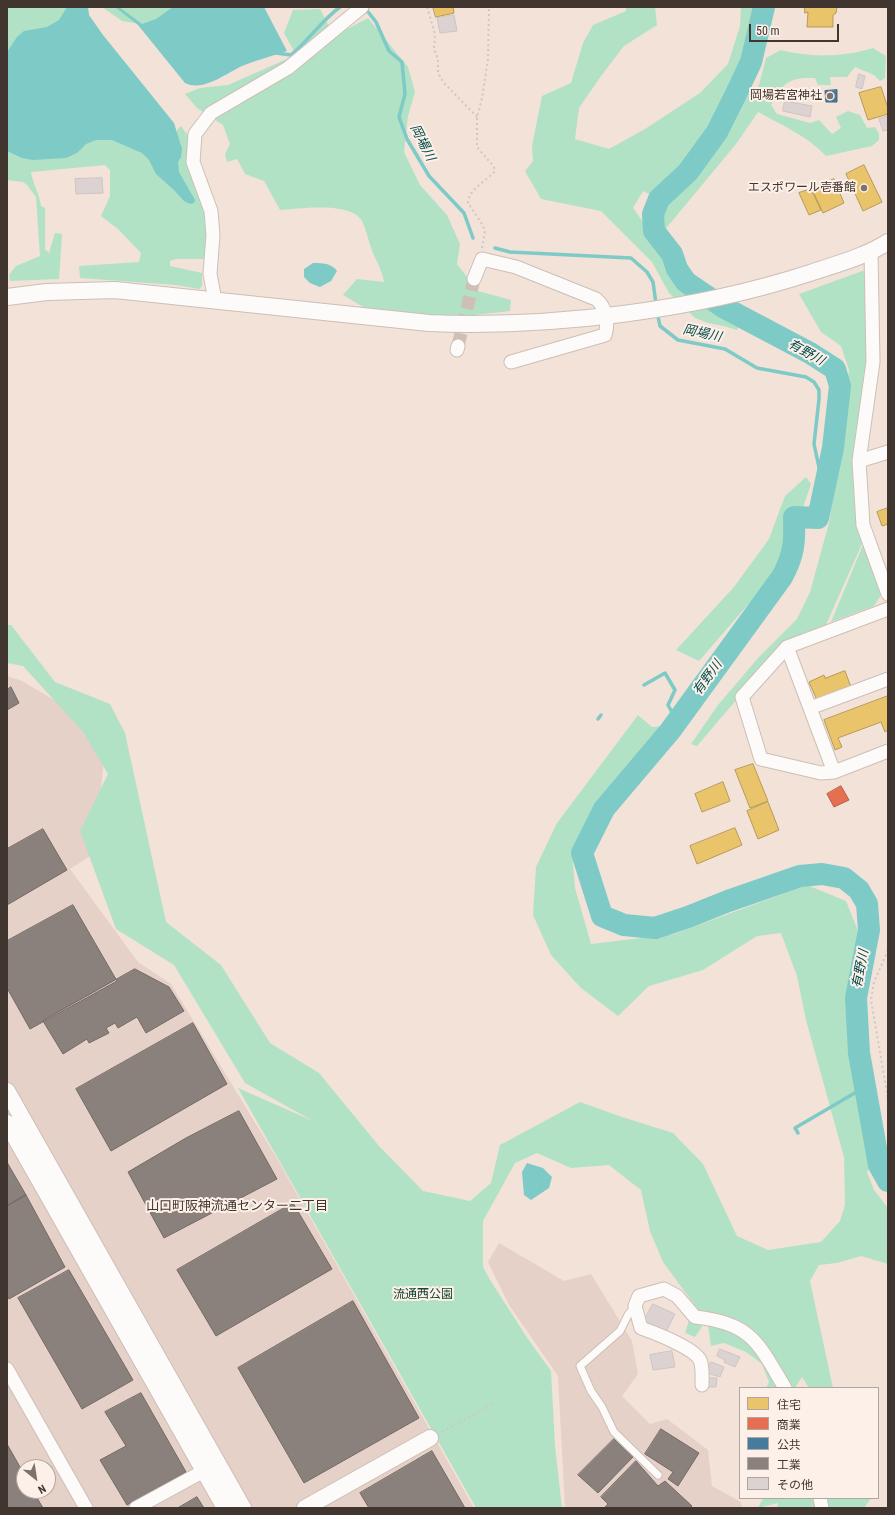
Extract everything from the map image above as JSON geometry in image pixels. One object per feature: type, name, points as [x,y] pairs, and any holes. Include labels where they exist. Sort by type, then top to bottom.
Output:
[{"type":"street","points":[[215,300],[210,274],[213,235],[211,211],[193,162],[195,134],[211,113],[288,68],[362,7]]},
{"type":"street","points":[[7,297],[47,292],[115,290],[366,318],[435,324],[518,322],[606,316],[647,310],[755,289],[788,280],[864,255],[888,242]]},
{"type":"street","points":[[864,255],[873,362],[859,461],[863,524],[888,594]]},
{"type":"street","points":[[474,279],[482,259],[516,267],[596,299],[603,304],[606,316],[605,335],[511,362]]},
{"type":"street","points":[[859,461],[888,452]]},
{"type":"street","points":[[888,609],[787,647],[742,697],[761,758],[821,773],[834,772],[888,751]]},
{"type":"street","points":[[787,647],[834,772]]},
{"type":"street","points":[[810,708],[888,679]]},
{"type":"street","points":[[7,1091],[211,1467],[225,1508]]},
{"type":"street","points":[[7,1123],[11,1142],[211,1467],[243,1508]]},
{"type":"street","points":[[11,1142],[30,1131]]},
{"type":"street","points":[[702,1385],[700,1361],[693,1351],[654,1332],[641,1328],[635,1306],[639,1296],[664,1289],[677,1296],[695,1317],[720,1319],[747,1333],[760,1346],[784,1387]]},
{"type":"street","points":[[7,1369],[86,1508]]},
{"type":"street","points":[[305,1508],[434,1436]]},
{"type":"street","points":[[136,1508],[211,1467]]},
{"type":"lane","points":[[635,1306],[628,1315],[620,1332],[580,1366],[591,1390],[602,1407],[614,1432],[658,1475]]},
{"type":"path","points":[[428,7],[435,34],[434,49],[438,59],[438,72],[444,83],[477,118]]},
{"type":"path","points":[[483,242],[485,231],[468,203],[468,199],[472,192],[494,172],[494,167],[478,147],[476,140],[477,118],[482,98],[488,59],[489,7]]},
{"type":"path","points":[[888,950],[874,982],[871,1000],[888,1099]]},
{"type":"path","points":[[434,1436],[494,1403]]},
{"type":"shaded area","points":[[7,676],[22,681],[68,708],[104,759],[95,853],[70,869],[138,962],[171,984],[276,1157],[474,1508],[7,1508]]},
{"type":"shaded area","points":[[499,1243],[564,1281],[591,1274],[632,1341],[638,1374],[622,1396],[650,1424],[667,1419],[708,1450],[712,1486],[741,1502],[742,1508],[565,1508],[558,1376],[509,1305],[488,1262]]},
{"type":"green space","points":[[7,7],[70,7],[61,25],[7,56]]},
{"type":"green space","points":[[102,7],[221,7],[154,26],[122,21]]},
{"type":"green space","points":[[626,7],[655,7],[657,25],[624,46],[601,76],[579,108],[575,139],[609,149],[645,129],[700,93],[728,64],[740,26],[741,7],[771,7],[757,54],[741,88],[752,93],[759,85],[766,58],[781,50],[792,53],[839,55],[873,48],[886,56],[885,78],[880,81],[874,75],[855,67],[847,77],[830,77],[831,85],[818,85],[815,78],[792,80],[779,91],[771,105],[777,114],[810,123],[819,120],[832,134],[841,128],[836,117],[848,111],[860,115],[867,128],[875,127],[879,134],[879,140],[872,146],[826,156],[803,137],[758,112],[736,144],[663,232],[648,216],[653,196],[643,191],[633,208],[667,256],[671,278],[741,321],[737,330],[708,323],[695,318],[669,293],[652,262],[601,211],[541,199],[525,171],[533,161],[532,146],[542,96],[571,83],[583,43],[593,25],[626,11]]},
{"type":"green space","points":[[320,9],[334,36],[368,18],[408,67],[415,92],[408,116],[404,152],[420,185],[447,215],[460,244],[457,264],[478,291],[511,300],[510,311],[457,317],[404,314],[365,308],[343,295],[357,279],[384,282],[362,221],[356,215],[336,208],[280,210],[264,181],[245,174],[237,159],[227,162],[225,154],[230,144],[223,125],[197,108],[185,94],[200,88],[228,85],[296,55],[284,33],[293,10]]},
{"type":"green space","points":[[181,126],[191,140],[207,211],[207,259],[176,259],[170,261],[170,266],[202,273],[202,286],[199,289],[176,285],[80,278],[79,266],[139,262],[141,253],[118,229],[101,216],[110,196],[110,170],[105,165],[31,172],[41,206],[45,208],[45,249],[49,253],[55,233],[62,234],[59,279],[10,281],[9,275],[16,266],[40,256],[36,197],[23,182],[7,180],[7,147],[96,130],[174,164],[177,130]]},
{"type":"green space","points":[[865,270],[868,360],[860,410],[865,537],[825,627],[784,644],[697,746],[691,744],[718,705],[759,657],[797,619],[810,592],[829,523],[843,428],[849,370],[841,346],[821,332],[799,294]]},
{"type":"green space","points":[[806,477],[811,484],[784,563],[699,661],[676,650],[734,587],[769,539],[785,496]]},
{"type":"green space","points":[[865,540],[883,592],[874,606],[831,622]]},
{"type":"green space","name":"流通西公園","points":[[7,625],[11,625],[55,682],[110,704],[125,733],[166,922],[221,965],[270,1043],[319,1073],[379,1146],[423,1191],[470,1201],[491,1183],[500,1145],[580,1102],[673,1133],[703,1164],[737,1236],[768,1250],[821,1242],[840,1221],[845,1205],[844,1157],[806,1020],[797,976],[781,933],[757,936],[703,970],[649,986],[618,1016],[581,988],[551,955],[533,915],[536,867],[557,823],[638,715],[652,727],[664,726],[596,814],[572,851],[575,888],[591,944],[674,934],[807,885],[846,901],[858,931],[853,975],[850,1057],[873,1164],[867,1172],[874,1190],[888,1208],[888,1264],[861,1256],[837,1263],[819,1265],[810,1281],[833,1387],[808,1387],[802,1377],[796,1387],[766,1387],[769,1382],[762,1364],[746,1352],[724,1343],[711,1346],[708,1325],[703,1325],[695,1337],[685,1333],[694,1304],[663,1262],[650,1231],[641,1190],[609,1165],[571,1168],[537,1153],[515,1163],[483,1221],[483,1267],[528,1339],[551,1371],[555,1446],[562,1508],[476,1508],[238,1088],[313,1121],[245,1083],[174,965],[116,929],[80,831],[108,774],[83,732],[23,666],[7,663]]},
{"type":"green space","points":[[762,1499],[870,1499],[864,1508],[777,1508],[778,1503],[758,1508]]},
{"type":"water","points":[[67,7],[88,7],[89,15],[103,35],[174,123],[182,149],[181,157],[178,162],[179,172],[195,200],[194,203],[190,204],[184,201],[156,174],[149,160],[142,153],[112,140],[96,140],[86,144],[77,153],[66,158],[33,160],[22,158],[7,151],[7,52],[17,37],[24,31],[47,27],[59,20]]},
{"type":"water","points":[[115,7],[119,7],[142,24],[156,19],[173,7],[264,7],[287,51],[242,66],[206,84],[192,85],[185,83],[138,25]]},
{"type":"water","points":[[313,263],[326,264],[335,268],[337,271],[331,281],[320,287],[310,283],[304,277],[304,269]]},
{"type":"water","points":[[527,1163],[543,1168],[552,1177],[549,1188],[531,1200],[524,1195],[522,1172]]},
{"type":"building: 住宅","points":[[433,7],[453,7],[454,13],[436,17]]},
{"type":"building: 住宅","points":[[805,7],[837,7],[836,13],[833,15],[833,27],[807,27],[808,12],[805,13]]},
{"type":"building: 住宅","points":[[881,87],[888,108],[888,114],[868,120],[859,93]]},
{"type":"building: 住宅","name":"エスポワール壱番館","points":[[864,165],[882,202],[863,211],[846,174]]},
{"type":"building: 住宅","points":[[834,179],[844,203],[823,213],[812,189]]},
{"type":"building: 住宅","points":[[811,189],[821,210],[809,215],[799,193]]},
{"type":"building: 住宅","points":[[888,508],[888,524],[882,526],[877,512]]},
{"type":"building: 住宅","points":[[845,671],[851,687],[817,700],[809,682],[824,675],[825,678]]},
{"type":"building: 住宅","points":[[888,696],[888,730],[885,732],[881,722],[838,738],[842,747],[835,750],[824,720]]},
{"type":"building: 住宅","points":[[753,764],[768,801],[750,808],[735,770]]},
{"type":"building: 住宅","points":[[723,782],[730,801],[702,812],[695,794]]},
{"type":"building: 住宅","points":[[768,802],[779,830],[758,839],[747,811]]},
{"type":"building: 住宅","points":[[735,828],[742,845],[697,864],[690,846]]},
{"type":"building: 商業","points":[[841,786],[849,800],[834,807],[827,794]]},
{"type":"building: 公共","points":[[837,90],[837,102],[826,102],[825,91]]},
{"type":"building: 工業","points":[[11,687],[19,703],[7,710],[7,690]]},
{"type":"building: 工業","points":[[43,829],[67,870],[7,905],[7,849]]},
{"type":"building: 工業","points":[[73,905],[117,981],[30,1029],[7,988],[7,941]]},
{"type":"building: 工業","points":[[135,969],[169,987],[184,1011],[146,1033],[137,1017],[118,1028],[115,1023],[106,1028],[109,1033],[89,1043],[87,1039],[63,1054],[43,1021]]},
{"type":"building: 工業","points":[[193,1023],[227,1084],[111,1151],[76,1089]]},
{"type":"building: 工業","points":[[239,1111],[277,1179],[164,1238],[128,1172],[186,1138]]},
{"type":"building: 工業","points":[[8,1164],[26,1195],[7,1206],[7,1165]]},
{"type":"building: 工業","points":[[26,1195],[65,1267],[9,1299],[7,1295],[7,1206]]},
{"type":"building: 工業","points":[[293,1203],[332,1269],[216,1336],[177,1270]]},
{"type":"building: 工業","points":[[69,1270],[133,1380],[82,1409],[18,1298]]},
{"type":"building: 工業","points":[[353,1301],[419,1418],[304,1483],[238,1368]]},
{"type":"building: 工業","points":[[141,1393],[186,1472],[127,1505],[100,1460],[126,1446],[105,1412]]},
{"type":"building: 工業","points":[[661,1429],[699,1453],[678,1486],[668,1479],[673,1472],[645,1454]]},
{"type":"building: 工業","points":[[614,1439],[633,1457],[598,1493],[578,1475]]},
{"type":"building: 工業","points":[[7,1444],[16,1460],[16,1499],[38,1499],[43,1508],[7,1508]]},
{"type":"building: 工業","points":[[432,1451],[465,1508],[369,1508],[360,1493]]},
{"type":"building: 工業","points":[[636,1461],[658,1486],[665,1481],[692,1506],[689,1508],[604,1508],[608,1504],[601,1497]]},
{"type":"building: 工業","points":[[197,1497],[204,1508],[178,1508]]},
{"type":"building: その他","points":[[454,15],[457,31],[440,33],[437,18]]},
{"type":"building: その他","points":[[859,74],[865,76],[862,89],[856,87]]},
{"type":"building: その他","points":[[785,101],[812,106],[810,117],[783,111]]},
{"type":"building: その他","points":[[888,116],[888,130],[883,131],[879,119]]},
{"type":"building: その他","points":[[102,178],[103,193],[76,194],[75,179]]},
{"type":"building: その他","points":[[653,1304],[675,1314],[666,1332],[644,1321]]},
{"type":"building: その他","points":[[720,1349],[740,1357],[735,1367],[724,1362],[725,1360],[717,1356]]},
{"type":"building: その他","points":[[672,1351],[675,1367],[653,1370],[650,1355]]},
{"type":"building: その他","points":[[711,1362],[724,1367],[720,1377],[707,1373]]},
{"type":"building: その他","points":[[709,1378],[717,1378],[716,1387],[708,1387]]},
{"type":"waterway","name":"岡場川","points":[[276,53],[291,55],[333,12],[340,7]]},
{"type":"waterway","name":"有野川","points":[[764,7],[751,62],[735,96],[717,132],[688,172],[659,199],[653,214],[654,231],[672,254],[677,269],[686,282],[723,307],[810,353],[835,369],[840,386],[833,448],[818,518],[794,517],[793,548],[789,562],[782,577],[670,731],[604,809],[582,853],[602,916],[624,925],[655,928],[800,876],[822,874],[844,878],[859,890],[867,904],[869,930],[856,998],[859,1053],[879,1165],[888,1181]]},
{"type":"waterway","name":"岡場川","points":[[365,8],[376,22],[389,51],[402,62],[405,94],[399,117],[407,139],[429,176],[464,213],[473,238]]},
{"type":"waterway","name":"岡場川","points":[[495,248],[510,252],[631,258],[647,272],[653,282],[656,304]]},
{"type":"waterway","name":"岡場川","points":[[657,312],[660,326],[678,340],[725,349],[757,368],[806,377],[814,382],[819,390],[814,444],[824,491]]},
{"type":"waterway","points":[[644,685],[665,673],[675,690],[668,705],[673,714],[678,718]]},
{"type":"waterway","points":[[598,719],[601,715]]},
{"type":"waterway","points":[[798,1133],[795,1128],[865,1087]]},
{"type":"tunnel","points":[[458,346],[474,279]]},
{"type":"place","name":"岡場若宮神社","points":[[830,96]]},
{"type":"place","name":"エスポワール壱番館","points":[[864,188]]},
{"type":"district","name":"山口町阪神流通センター二丁目","points":[[237,1207]]}]
